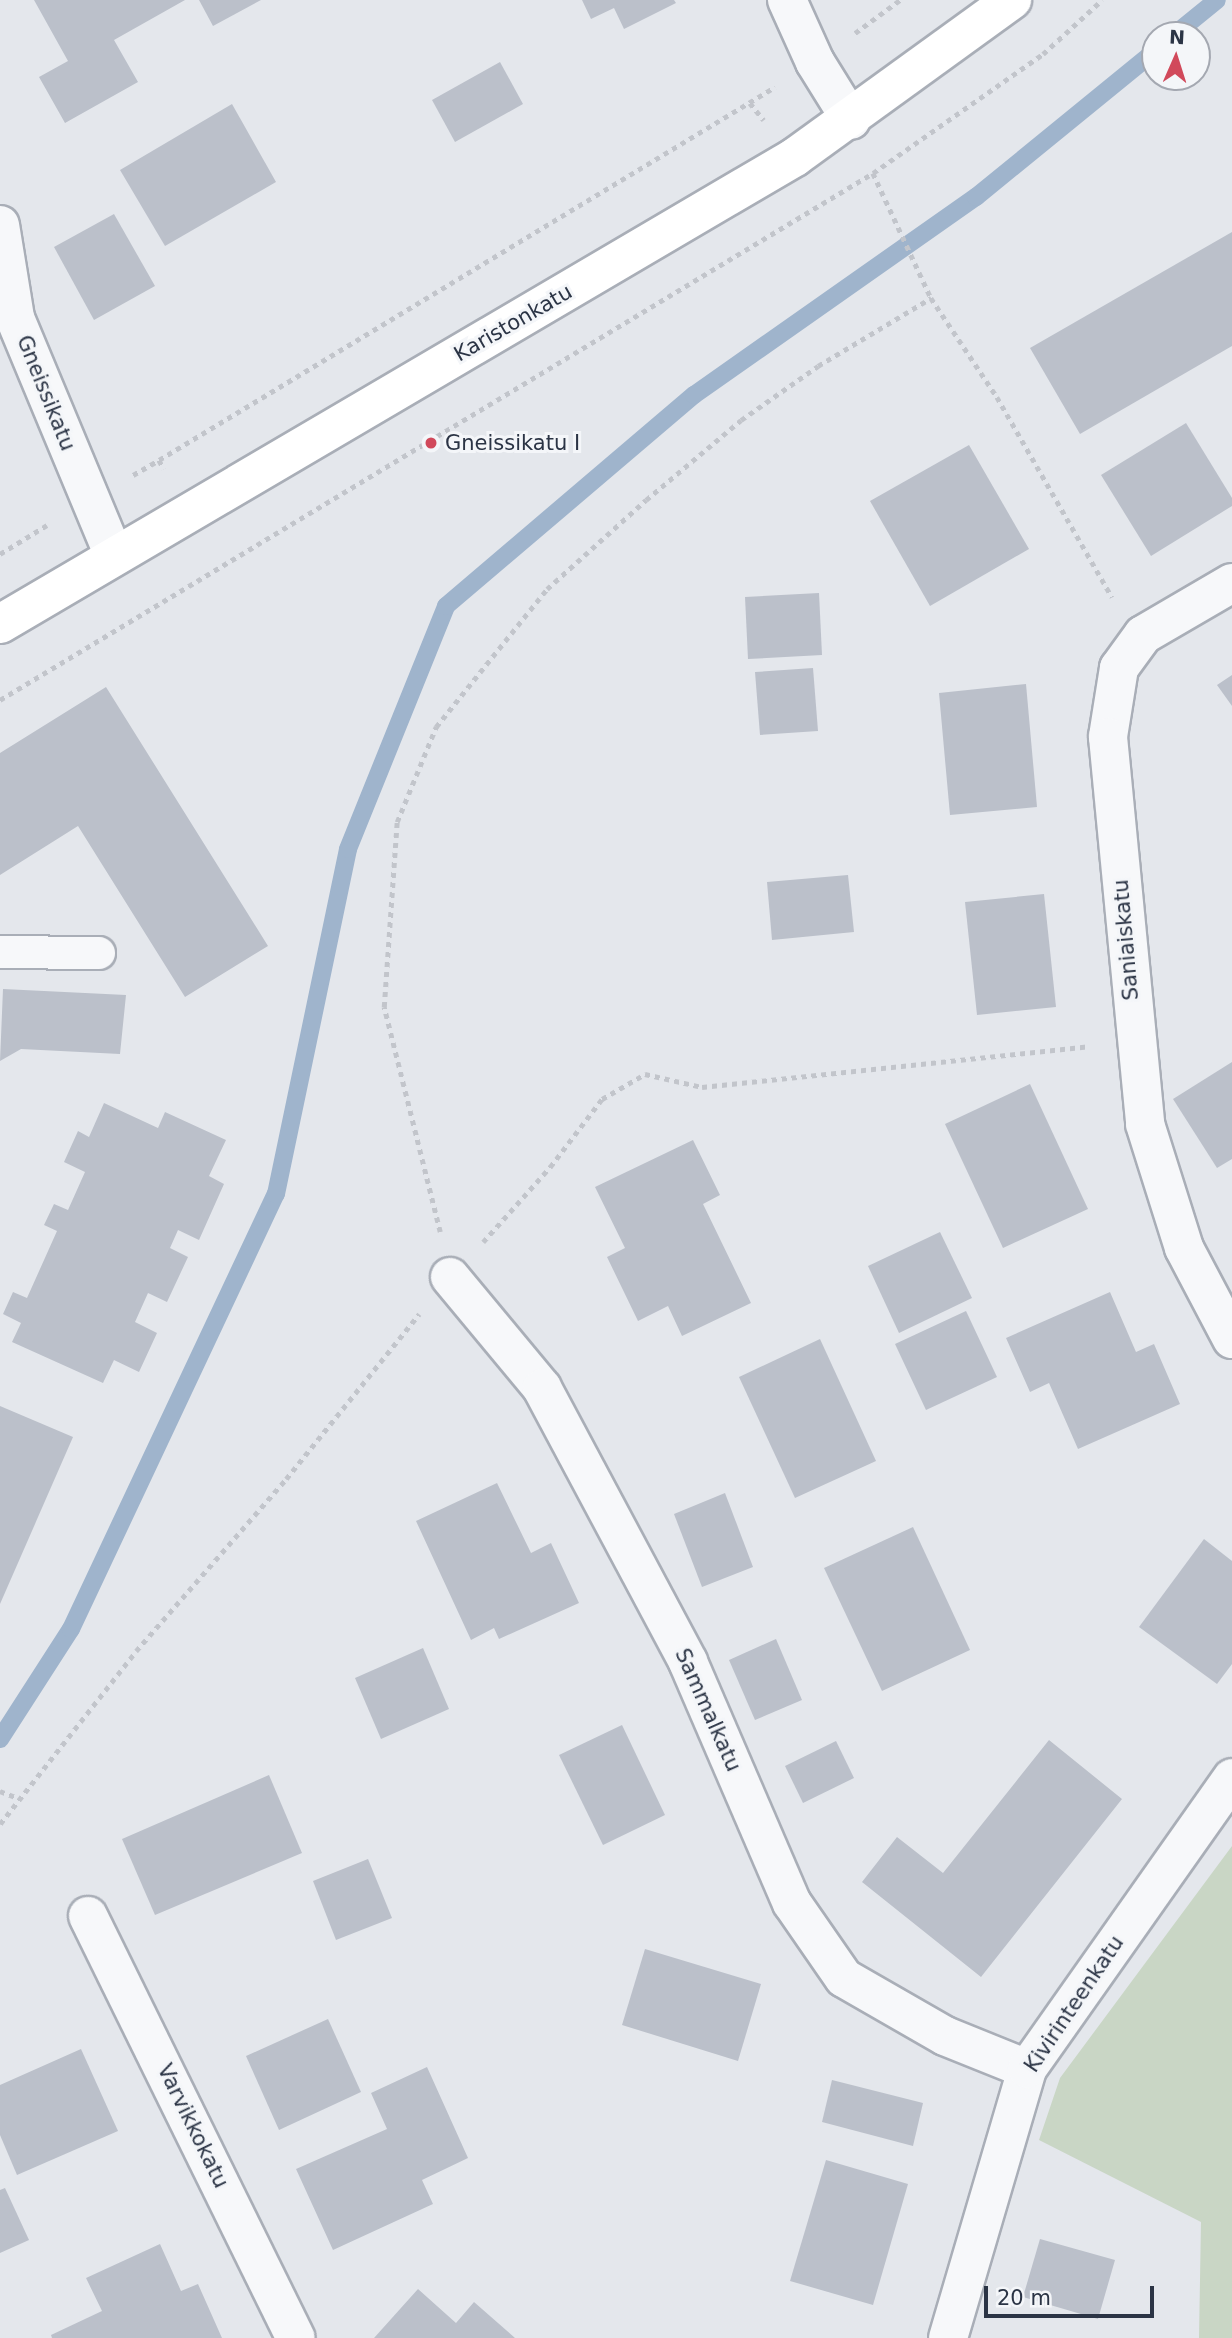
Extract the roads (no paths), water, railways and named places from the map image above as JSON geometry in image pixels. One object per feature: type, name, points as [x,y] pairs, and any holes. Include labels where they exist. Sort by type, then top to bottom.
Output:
[{"type":"street","points":[[787,0],[815,62],[851,120]]},
{"type":"street","name":"Karistonkatu","points":[[0,624],[113,554],[783,164],[851,120],[1012,0]]},
{"type":"street","name":"Gneissikatu","points":[[0,225],[15,318],[113,554]]},
{"type":"street","name":"Saniaiskatu","points":[[1232,583],[1143,635],[1119,668],[1108,737],[1145,1124],[1184,1248],[1232,1339]]},
{"type":"street","name":"Sammalkatu","points":[[450,1277],[542,1388],[688,1662],[792,1903],[844,1978],[945,2036],[1027,2069]]},
{"type":"street","name":"Kivirinteenkatu","points":[[948,2338],[1027,2069],[1232,1778]]},
{"type":"street","name":"Varvikkokatu","points":[[88,1916],[296,2338]]},
{"type":"lane","points":[[0,952],[99,953]]},
{"type":"waterway","points":[[1191,21],[1217,0]]},
{"type":"waterway","points":[[0,1739],[71,1629],[276,1194],[348,849],[446,606],[694,395],[976,197],[1141,62]]},
{"type":"place","name":"Gneissikatu I","points":[[431,443]]}]
